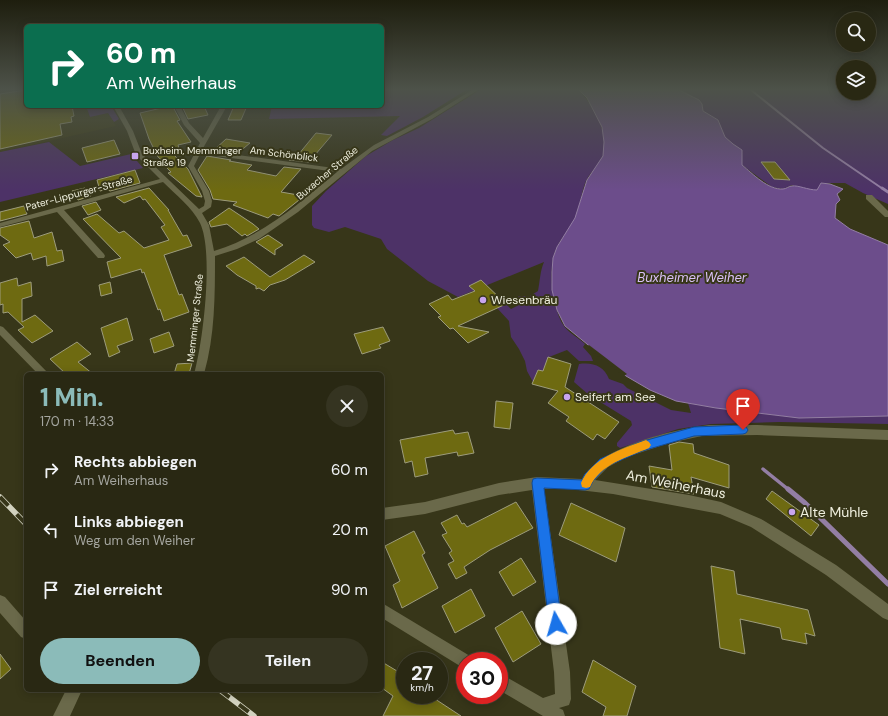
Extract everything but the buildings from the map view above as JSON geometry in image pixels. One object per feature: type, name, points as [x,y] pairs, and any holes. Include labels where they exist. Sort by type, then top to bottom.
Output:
[{"type":"street","name":"Memminger Straße","points":[[126,123],[139,155],[198,212],[206,226],[211,255],[210,297],[203,360],[200,372]]},
{"type":"street","points":[[186,123],[203,142]]},
{"type":"street","points":[[198,212],[207,207],[208,203],[204,186],[191,168],[203,142],[216,123]]},
{"type":"street","name":"Buxacher Straße","points":[[211,255],[232,248],[283,220],[302,206],[342,171],[377,146],[420,123]]},
{"type":"street","name":"Am Schönblick","points":[[199,152],[342,171]]},
{"type":"street","name":"Pater-Lippurger-Straße","points":[[0,225],[164,180]]},
{"type":"street","points":[[870,197],[888,215]]},
{"type":"street","points":[[59,209],[101,256]]},
{"type":"street","points":[[0,329],[42,372]]},
{"type":"street","points":[[585,485],[589,477],[603,463],[640,447],[694,432],[729,429],[888,435]]},
{"type":"street","points":[[537,483],[562,672],[563,699],[542,706]]},
{"type":"street","name":"Am Weiherhaus","points":[[384,515],[425,508],[500,489],[537,483],[585,485],[689,501],[714,506],[737,514],[756,523],[804,552],[842,578],[888,613]]},
{"type":"street","points":[[0,602],[24,630]]},
{"type":"street","points":[[384,611],[456,655]]},
{"type":"street","points":[[508,686],[557,716]]},
{"type":"street","points":[[61,716],[73,692]]},
{"type":"shaded area","points":[[0,123],[114,123],[116,126],[0,152]]},
{"type":"shaded area","points":[[393,123],[411,123],[387,136],[381,135]]},
{"type":"shaded area","points":[[426,123],[600,123],[605,147],[603,156],[586,181],[575,219],[557,247],[552,265],[552,287],[556,309],[560,319],[566,329],[585,344],[583,347],[591,356],[593,361],[579,361],[567,350],[549,357],[543,371],[538,370],[533,382],[527,371],[525,361],[511,337],[509,321],[497,308],[506,304],[511,309],[519,305],[513,299],[520,296],[530,296],[538,291],[544,262],[458,297],[428,281],[387,249],[381,239],[345,227],[329,232],[314,228],[312,225],[312,206],[326,191],[366,156],[393,140]]},
{"type":"shaded area","points":[[719,123],[888,123],[888,204],[845,183],[821,183],[817,190],[809,190],[792,185],[783,189],[772,187],[742,165],[742,150],[725,137]]},
{"type":"shaded area","points":[[49,142],[80,166],[131,154],[143,168],[0,202],[0,152]]},
{"type":"shaded area","points":[[579,364],[593,364],[601,368],[609,379],[623,384],[627,388],[671,410],[691,413],[688,403],[716,408],[799,418],[888,416],[888,424],[779,422],[711,424],[678,429],[620,448],[617,446],[617,443],[632,425],[631,421],[589,395],[574,382]]},
{"type":"water","name":"Buxheimer Weiher","points":[[600,123],[719,123],[725,137],[742,150],[742,165],[766,184],[777,189],[784,189],[794,186],[817,190],[821,183],[830,184],[843,189],[837,194],[840,200],[836,204],[835,218],[850,229],[888,245],[888,416],[799,418],[716,408],[676,401],[650,390],[626,376],[565,326],[557,310],[552,290],[553,258],[557,247],[575,218],[587,180],[603,156],[604,142]]},
{"type":"pier","points":[[589,345],[627,374],[624,376],[586,347]]},
{"type":"waterway","points":[[792,123],[823,148],[883,189]]},
{"type":"waterway","points":[[882,188],[888,192]]},
{"type":"waterway","points":[[763,469],[789,490]]},
{"type":"waterway","points":[[788,489],[805,503],[888,584]]},
{"type":"railway","points":[[0,497],[24,522]]},
{"type":"railway","points":[[223,692],[254,716]]},
{"type":"slow traffic","points":[[586,483],[589,477],[603,463],[646,445]]},
{"type":"place","name":"Buxheim, Memminger Straße 19","points":[[135,156]]},
{"type":"place","name":"Wiesenbräu","points":[[483,300]]},
{"type":"place","name":"Seifert am See","points":[[567,397]]},
{"type":"place","name":"Alte Mühle","points":[[792,512]]},
{"type":"route","points":[[556,624],[537,483],[570,483],[585,485],[589,477],[603,463],[640,447],[694,432],[729,429],[743,430]]}]
